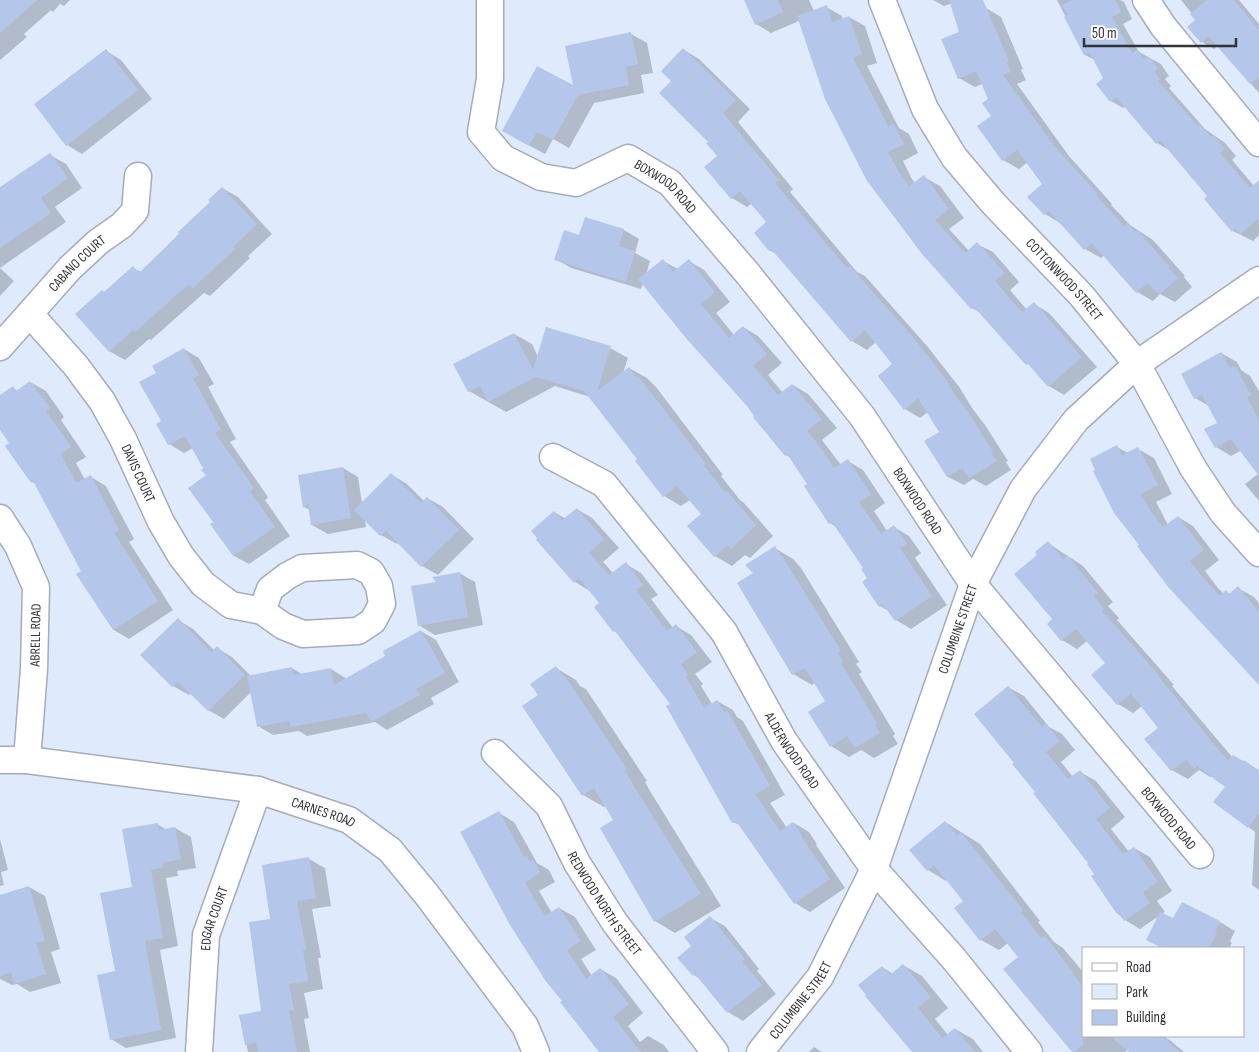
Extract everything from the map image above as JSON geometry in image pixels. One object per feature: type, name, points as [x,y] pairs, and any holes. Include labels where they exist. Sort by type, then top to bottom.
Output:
[{"type":"street","name":"BOXWOOD ROAD","points":[[490,0],[490,79],[481,132],[503,158],[541,176],[576,183],[628,158],[670,183],[813,354],[862,416],[973,584],[1200,855]]},
{"type":"street","name":"COTTONWOOD STREET","points":[[882,0],[926,109],[954,157],[993,203],[1081,295],[1137,364],[1193,468],[1223,513],[1259,553]]},
{"type":"street","points":[[1146,0],[1163,26],[1259,143]]},
{"type":"street","name":"CABANO COURT","points":[[0,347],[70,268],[98,242],[122,225],[134,211],[138,176]]},
{"type":"street","name":"COLUMBINE STREET","points":[[760,1052],[820,977],[874,869],[973,584],[1023,489],[1076,420],[1137,364],[1259,280]]},
{"type":"street","name":"DAVIS COURT","points":[[30,314],[76,366],[102,401],[123,440],[161,522],[181,556],[203,584],[231,605],[262,611]]},
{"type":"street","name":"ALDERWOOD ROAD","points":[[553,457],[604,484],[724,632],[784,741],[874,869],[954,959],[1029,1052]]},
{"type":"street","name":"ABRELL ROAD","points":[[0,518],[9,548],[36,587],[34,669],[28,760]]},
{"type":"street","name":"REDWOOD NORTH STREET","points":[[495,753],[549,806],[577,862],[615,923],[715,1052]]},
{"type":"street","name":"CARNES ROAD","points":[[0,760],[28,760],[258,790],[349,820],[390,850],[427,895],[525,1026],[536,1052]]},
{"type":"street","name":"EDGAR COURT","points":[[199,1052],[206,935],[258,790]]},
{"type":"green space","points":[[0,0],[1259,0],[1259,1052],[0,1052]]},
{"type":"building","points":[[0,0],[37,0],[0,33]]},
{"type":"building","points":[[744,0],[778,0],[783,12],[755,25]]},
{"type":"building","points":[[949,0],[983,0],[1009,61],[1007,62],[1011,72],[1003,75],[1054,146],[1098,194],[1096,195],[1124,226],[1127,223],[1135,232],[1137,230],[1178,278],[1159,295],[1148,283],[1136,293],[1092,243],[1084,250],[1049,211],[1044,215],[1027,197],[1042,184],[1017,150],[1002,161],[977,126],[991,116],[982,103],[988,99],[976,71],[958,79],[941,39],[959,32]]},
{"type":"building","points":[[1073,0],[1115,0],[1121,12],[1112,17],[1132,53],[1137,50],[1144,59],[1148,56],[1158,68],[1154,72],[1160,79],[1158,81],[1198,126],[1200,124],[1211,137],[1213,135],[1225,149],[1220,153],[1250,188],[1259,180],[1259,218],[1240,234],[1235,229],[1232,232],[1204,199],[1207,196],[1160,140],[1156,144],[1116,97],[1110,102],[1096,84],[1103,78],[1090,53],[1084,55],[1064,17],[1068,15],[1062,5]]},
{"type":"building","points":[[1207,0],[1234,0],[1259,30],[1259,77],[1250,84],[1208,36],[1201,43],[1187,27],[1195,20],[1190,14]]},
{"type":"building","points":[[827,5],[832,22],[849,16],[862,54],[853,58],[888,126],[893,123],[904,144],[888,152],[909,186],[924,175],[949,209],[935,220],[965,253],[977,242],[1005,273],[995,281],[1022,312],[1034,302],[1082,357],[1048,387],[974,307],[971,309],[922,254],[867,181],[825,99],[797,16]]},
{"type":"building","points":[[631,32],[638,64],[626,67],[629,85],[578,95],[553,140],[537,132],[529,146],[502,131],[537,66],[573,85],[565,46]]},
{"type":"building","points":[[683,48],[736,100],[723,113],[779,180],[775,183],[847,268],[850,266],[912,336],[945,378],[970,415],[997,461],[969,478],[962,468],[947,477],[924,441],[939,432],[918,398],[904,410],[878,376],[892,364],[865,330],[851,342],[771,249],[769,251],[754,233],[766,222],[740,191],[731,199],[704,167],[717,156],[706,143],[708,142],[659,93],[671,81],[661,71]]},
{"type":"building","points":[[106,49],[138,90],[66,146],[34,104]]},
{"type":"building","points":[[50,153],[68,178],[41,198],[51,213],[0,248],[0,187]]},
{"type":"building","points":[[222,187],[257,224],[233,247],[235,249],[193,288],[189,284],[135,332],[133,330],[109,352],[75,314],[102,290],[104,292],[133,266],[139,273],[210,202],[208,200]]},
{"type":"building","points":[[585,217],[624,229],[619,246],[635,251],[626,282],[554,260],[564,230],[579,235]]},
{"type":"building","points":[[663,259],[673,272],[689,259],[715,292],[701,304],[729,338],[743,326],[767,354],[753,366],[778,395],[792,384],[822,419],[807,431],[834,468],[848,459],[871,494],[859,502],[881,534],[894,525],[907,544],[900,548],[932,596],[895,621],[883,605],[879,607],[862,582],[867,578],[861,569],[863,568],[832,522],[829,524],[804,486],[807,484],[787,454],[785,456],[753,417],[747,406],[685,337],[638,279]]},
{"type":"building","points":[[546,327],[611,346],[597,391],[629,367],[636,377],[638,376],[706,464],[704,466],[756,525],[731,549],[728,545],[714,557],[687,526],[701,514],[677,486],[663,497],[635,461],[637,459],[584,391],[536,377],[488,402],[480,386],[468,392],[453,364],[514,333],[533,370]]},
{"type":"building","points":[[184,348],[199,375],[193,378],[221,430],[215,433],[254,488],[250,491],[275,527],[233,556],[210,524],[213,522],[188,488],[206,475],[201,470],[203,468],[185,436],[168,445],[156,424],[161,421],[139,382],[156,373],[152,366]]},
{"type":"building","points":[[1221,352],[1230,368],[1235,365],[1251,395],[1247,397],[1259,421],[1259,476],[1231,439],[1215,448],[1204,429],[1217,423],[1202,395],[1194,399],[1181,374]]},
{"type":"building","points":[[30,381],[50,408],[46,411],[71,447],[61,454],[76,483],[91,475],[119,530],[114,533],[158,601],[113,630],[76,574],[81,571],[33,481],[31,483],[5,446],[9,443],[0,430],[0,395],[13,386],[16,391]]},
{"type":"building","points":[[1117,445],[1122,455],[1138,447],[1158,485],[1141,494],[1151,512],[1163,527],[1178,516],[1204,550],[1190,561],[1203,578],[1220,596],[1226,590],[1229,594],[1238,586],[1259,612],[1259,685],[1169,588],[1114,513],[1093,471],[1095,470],[1090,459]]},
{"type":"building","points":[[343,467],[351,518],[311,525],[308,504],[303,508],[298,475]]},
{"type":"building","points":[[391,473],[421,503],[427,497],[459,530],[421,567],[386,531],[380,536],[354,510]]},
{"type":"building","points":[[577,508],[604,539],[589,553],[609,575],[626,562],[643,585],[636,590],[667,631],[676,624],[697,652],[681,664],[688,675],[686,677],[704,708],[717,700],[724,712],[727,710],[770,786],[755,794],[780,831],[793,822],[830,879],[794,904],[736,821],[732,823],[666,706],[670,704],[615,631],[613,632],[594,607],[599,603],[579,578],[574,583],[536,540],[537,538],[531,531],[554,511],[562,520]]},
{"type":"building","points":[[1048,541],[1063,559],[1067,555],[1098,593],[1094,596],[1104,609],[1102,611],[1159,675],[1228,761],[1233,755],[1243,762],[1244,760],[1259,771],[1259,813],[1248,828],[1213,802],[1225,787],[1197,766],[1194,769],[1186,760],[1171,771],[1144,739],[1158,728],[1131,694],[1117,705],[1091,675],[1105,663],[1076,629],[1061,641],[1047,624],[1052,619],[1014,574],[1037,555],[1035,552]]},
{"type":"building","points":[[775,546],[841,651],[838,653],[843,661],[841,663],[877,723],[875,725],[880,733],[855,748],[847,736],[830,747],[808,712],[825,701],[805,668],[792,675],[737,583],[753,573],[745,565]]},
{"type":"building","points":[[460,572],[468,617],[418,626],[411,586],[436,582],[432,577]]},
{"type":"building","points":[[178,618],[211,652],[217,646],[245,675],[208,711],[178,682],[172,687],[140,655]]},
{"type":"building","points":[[421,630],[445,673],[416,689],[420,695],[371,722],[366,713],[291,727],[289,721],[257,727],[247,676],[292,667],[294,675],[331,668],[334,685],[385,656],[383,651]]},
{"type":"building","points":[[556,666],[565,676],[627,769],[625,770],[629,778],[701,894],[654,922],[600,828],[613,820],[594,788],[582,796],[522,706],[538,695],[530,684]]},
{"type":"building","points":[[1008,686],[1042,727],[1046,724],[1060,741],[1046,752],[1068,779],[1080,770],[1110,808],[1096,819],[1123,854],[1134,847],[1158,882],[1143,892],[1150,903],[1124,921],[1119,913],[1117,914],[1091,876],[1094,874],[1088,863],[1033,793],[1035,792],[1012,764],[1014,763],[974,714]]},
{"type":"building","points":[[499,811],[524,857],[527,856],[530,861],[533,859],[540,873],[525,882],[533,897],[545,916],[559,907],[581,941],[567,950],[586,979],[600,968],[629,1004],[613,1017],[641,1052],[599,1052],[560,1002],[562,1001],[545,980],[510,925],[460,832]]},
{"type":"building","points":[[945,821],[957,836],[961,832],[1023,910],[1021,912],[1041,938],[1045,936],[1082,986],[1083,1045],[1072,1052],[1003,969],[1018,957],[995,929],[980,941],[954,908],[963,901],[934,865],[927,871],[909,850]]},
{"type":"building","points":[[158,823],[159,830],[175,827],[181,859],[162,863],[163,867],[151,870],[163,938],[145,941],[161,1030],[110,1040],[97,975],[115,971],[100,893],[132,887],[122,829]]},
{"type":"building","points":[[309,857],[316,898],[297,901],[306,950],[303,950],[308,981],[289,984],[294,1010],[289,1011],[297,1052],[258,1052],[256,1043],[245,1045],[239,1015],[261,1011],[249,922],[270,919],[262,865]]},
{"type":"building","points":[[29,886],[45,941],[36,943],[46,974],[14,984],[11,972],[0,976],[0,895]]},
{"type":"building","points":[[1182,902],[1220,921],[1215,932],[1217,933],[1210,947],[1160,947],[1146,940],[1160,912],[1173,918]]},
{"type":"building","points":[[710,916],[745,959],[742,961],[762,985],[727,1013],[695,974],[693,976],[677,958],[691,946],[684,937]]},
{"type":"building","points":[[903,964],[931,997],[918,1008],[942,1038],[955,1028],[975,1052],[912,1052],[865,996],[858,985],[882,966],[890,975]]},
{"type":"building","points":[[1111,1037],[1163,1037],[1180,1052],[1129,1052]]}]
